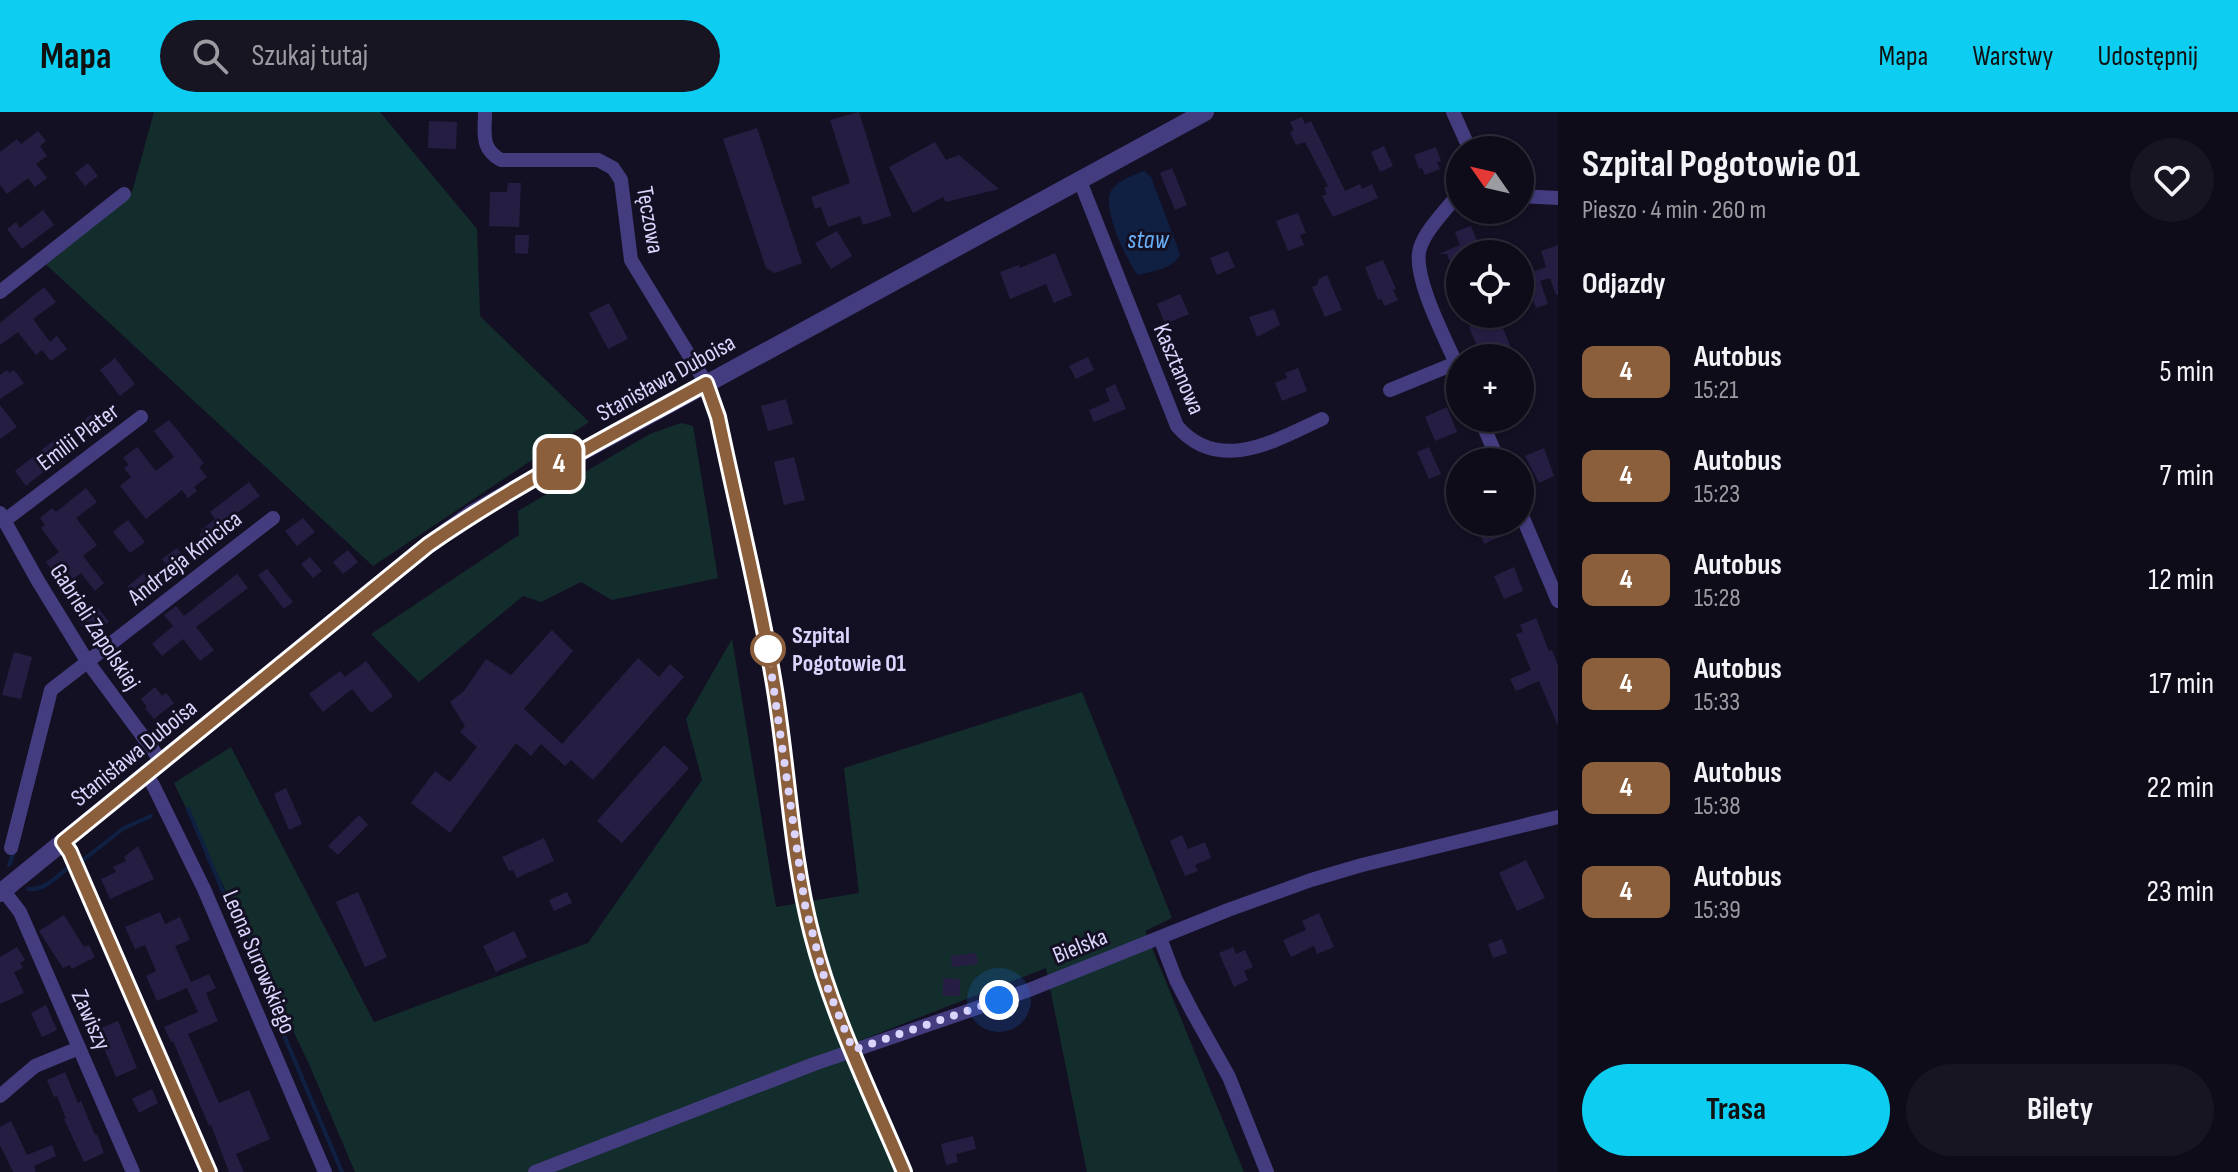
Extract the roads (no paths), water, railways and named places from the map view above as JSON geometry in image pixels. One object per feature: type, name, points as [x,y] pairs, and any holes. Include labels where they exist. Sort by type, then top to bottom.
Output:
[{"type":"street","name":"Tęczowa","points":[[485,112],[485,143],[491,154],[501,160],[598,160],[613,168],[621,180],[631,260],[706,383]]},
{"type":"street","name":"Stanisława Duboisa","points":[[2,891],[428,545],[473,513],[1205,112]]},
{"type":"street","points":[[1453,112],[1464,136]]},
{"type":"street","name":"Kasztanowa","points":[[1080,181],[1177,426],[1187,438],[1199,445],[1232,452],[1264,446],[1322,419]]},
{"type":"street","points":[[0,292],[124,194]]},
{"type":"street","points":[[1534,197],[1558,198]]},
{"type":"street","points":[[1446,211],[1424,240],[1417,259],[1424,289],[1448,344]]},
{"type":"street","points":[[1390,390],[1446,371]]},
{"type":"street","points":[[706,383],[718,417],[771,665],[805,905],[826,984],[904,1172]]},
{"type":"street","name":"Emilii Plater","points":[[2,517],[141,417]]},
{"type":"street","name":"Gabrieli Zapolskiej","points":[[2,517],[87,661],[161,761]]},
{"type":"street","name":"Andrzeja Kmicica","points":[[11,848],[51,690],[273,518]]},
{"type":"street","points":[[1531,536],[1558,601]]},
{"type":"street","name":"Leona Surowskiego","points":[[145,774],[204,889],[325,1172]]},
{"type":"street","name":"Bielska","points":[[535,1172],[853,1050],[1029,990],[1228,910],[1324,876],[1558,817]]},
{"type":"street","points":[[63,842],[209,1172]]},
{"type":"street","name":"Zawiszy","points":[[2,891],[20,912],[133,1172]]},
{"type":"street","points":[[1160,938],[1176,980],[1229,1077],[1267,1172]]},
{"type":"street","points":[[0,1096],[35,1066],[79,1048]]},
{"type":"water","name":"staw","points":[[1144,171],[1151,177],[1180,254],[1168,266],[1138,275],[1112,221],[1109,198],[1117,184]]},
{"type":"waterway","points":[[188,809],[342,1172]]},
{"type":"waterway","points":[[83,860],[124,828],[151,816]]},
{"type":"waterway","points":[[9,865],[14,852]]},
{"type":"waterway","points":[[28,889],[45,886],[68,868]]},
{"type":"place","name":"Szpital Pogotowie 01","points":[[768,649]]}]
